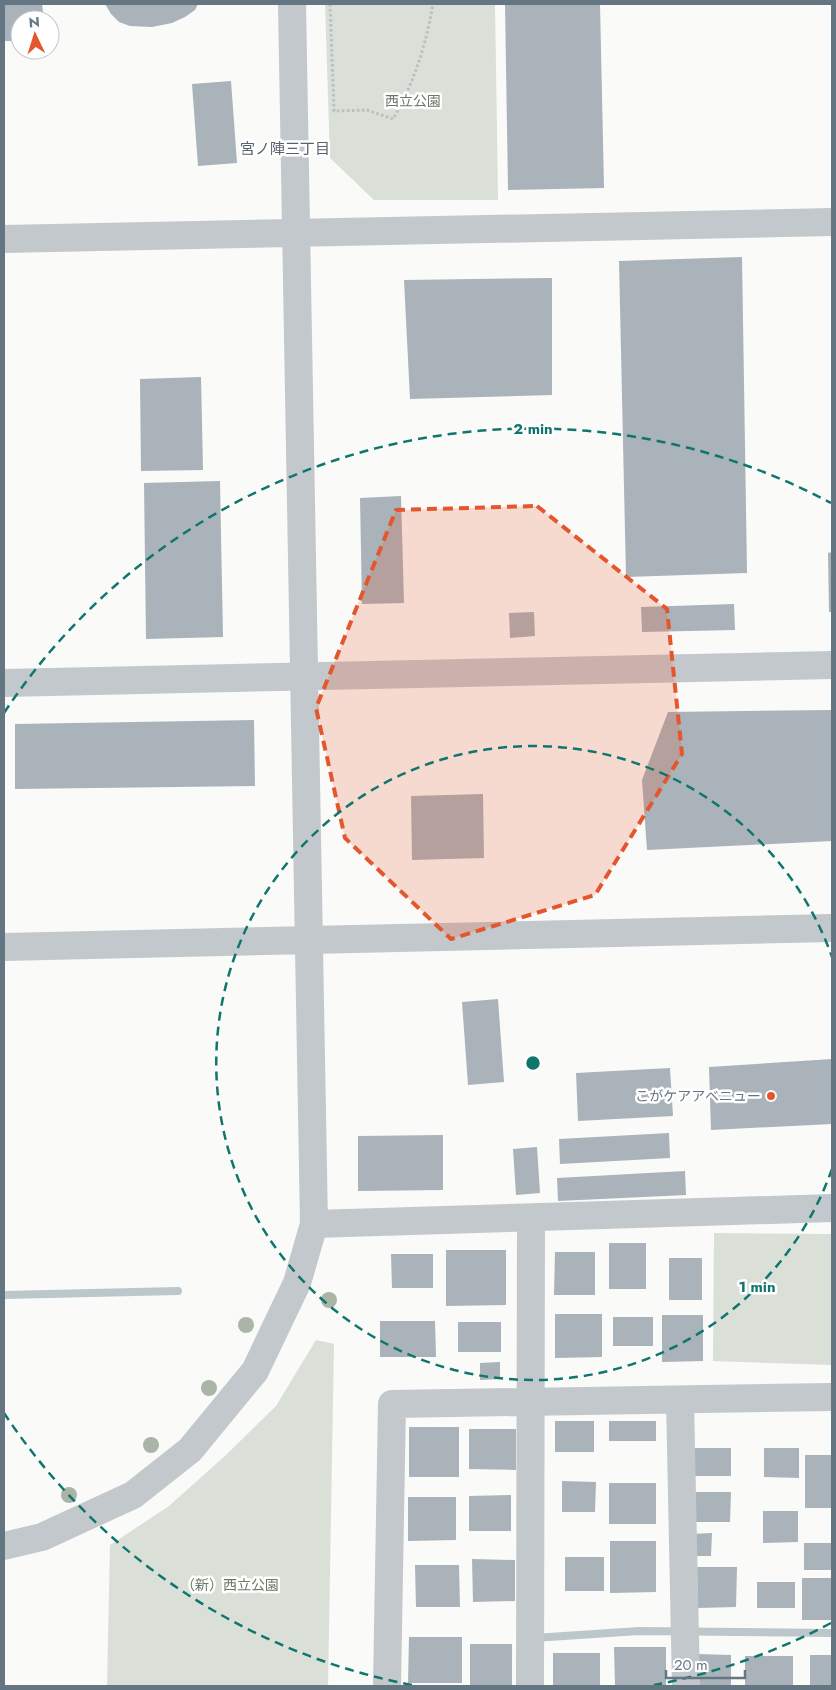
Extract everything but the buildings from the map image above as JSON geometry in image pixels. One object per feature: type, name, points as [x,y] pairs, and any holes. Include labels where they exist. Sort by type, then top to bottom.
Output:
[{"type":"street","points":[[4,1546],[42,1537],[133,1496],[190,1450],[255,1371],[297,1283],[314,1224],[298,232],[292,4]]},
{"type":"street","points":[[4,239],[832,222]]},
{"type":"street","points":[[4,683],[832,665]]},
{"type":"street","points":[[4,947],[832,928]]},
{"type":"street","points":[[314,1224],[531,1219],[832,1208]]},
{"type":"street","points":[[530,1686],[531,1219]]},
{"type":"street","points":[[387,1686],[392,1404],[832,1398]]},
{"type":"street","points":[[680,1400],[686,1686]]},
{"type":"path","points":[[330,4],[334,111],[367,110],[393,119],[407,95],[418,65],[429,28],[433,4]]},
{"type":"highlighted area","points":[[537,506],[667,609],[682,754],[595,895],[451,939],[345,838],[316,708],[396,510]]},
{"type":"green space","name":"西立公園","points":[[325,4],[495,4],[498,200],[374,200],[330,158]]},
{"type":"green space","points":[[714,1233],[832,1234],[832,1365],[713,1361]]},
{"type":"green space","name":"（新）西立公園","points":[[316,1340],[334,1344],[328,1686],[107,1686],[110,1545],[169,1506],[226,1455],[276,1406]]},
{"type":"waterway","points":[[4,1295],[178,1291]]},
{"type":"waterway","points":[[534,1638],[639,1631],[832,1633]]},
{"type":"place","name":"こがケアアベニュー","points":[[771,1096]]},
{"type":"district","name":"宮ノ陣三丁目","points":[[285,149]]}]
